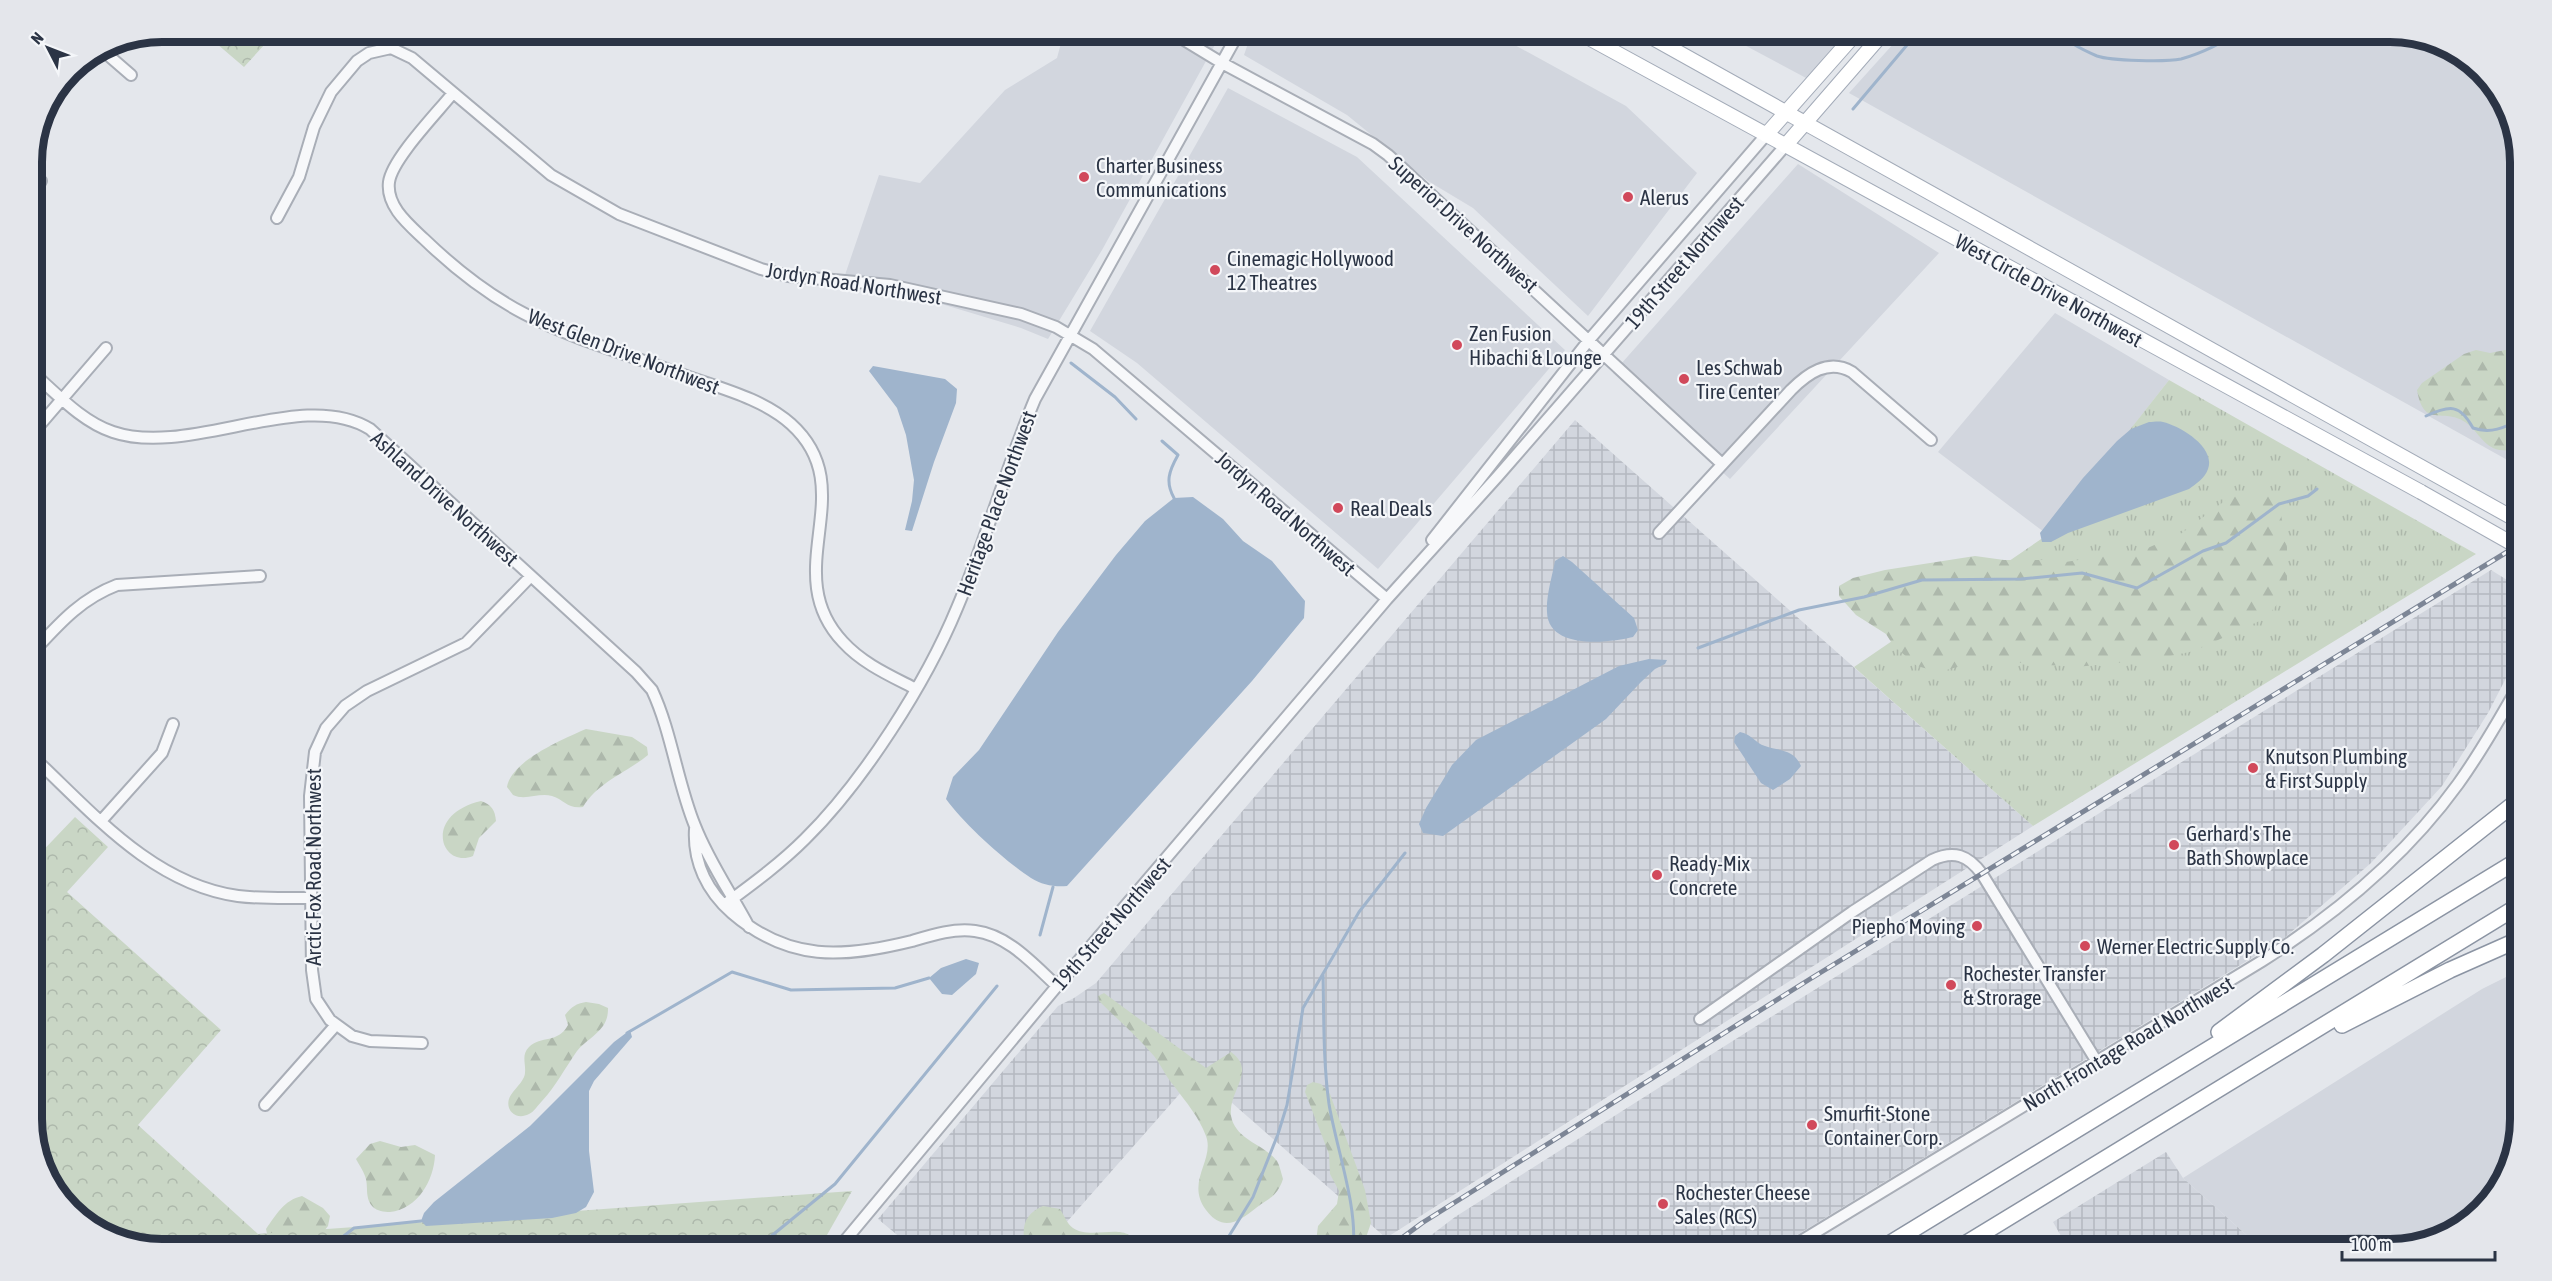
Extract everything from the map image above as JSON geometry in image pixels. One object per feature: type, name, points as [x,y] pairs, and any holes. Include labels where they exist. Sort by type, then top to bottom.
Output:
[{"type":"highway","points":[[2037,1155],[2251,1010],[2510,807]]},
{"type":"highway","points":[[1899,1239],[2510,865]]},
{"type":"highway","points":[[1975,1239],[2510,911]]},
{"type":"highway","points":[[2238,1078],[2450,970],[2510,943]]},
{"type":"main road","name":"West Circle Drive Northwest","points":[[1596,42],[2510,542]]},
{"type":"main road","name":"West Circle Drive Northwest","points":[[1660,42],[2510,516]]},
{"type":"main road","name":"19th Street Northwest","points":[[1766,135],[1848,42]]},
{"type":"main road","name":"19th Street Northwest","points":[[1785,146],[1875,42]]},
{"type":"street","name":"Superior Drive Northwest","points":[[1188,42],[1388,154],[1722,464]]},
{"type":"street","name":"Heritage Place Northwest","points":[[724,905],[804,840],[823,819],[863,770],[916,689],[957,610],[1018,439],[1035,399],[1234,42]]},
{"type":"street","name":"Jordyn Road Northwest","points":[[278,218],[299,177],[314,127],[331,92],[357,61],[369,52],[391,48],[402,52],[551,175],[619,214],[761,269],[804,278],[890,285],[1021,314],[1071,334],[1111,364],[1387,599]]},
{"type":"street","points":[[108,55],[131,75]]},
{"type":"street","name":"West Glen Drive Northwest","points":[[453,93],[408,148],[391,176],[389,196],[405,219],[456,268],[522,312],[556,329],[741,396],[778,414],[805,438],[820,467],[824,499],[816,550],[816,587],[830,625],[842,642],[858,657],[916,689]]},
{"type":"street","name":"19th Street Northwest","points":[[1387,599],[1502,448],[1589,340],[1766,135]]},
{"type":"street","name":"19th Street Northwest","points":[[847,1239],[1057,986],[1387,599],[1785,146]]},
{"type":"street","points":[[42,423],[106,348]]},
{"type":"street","points":[[1659,533],[1799,382],[1807,375],[1828,366],[1845,368],[1860,377],[1931,440]]},
{"type":"street","name":"Ashland Drive Northwest","points":[[42,381],[104,429],[124,435],[147,438],[302,416],[329,415],[351,419],[378,435],[636,672],[652,690],[695,826],[722,883],[749,927]]},
{"type":"street","points":[[42,643],[74,609],[102,590],[117,585],[260,576]]},
{"type":"street","name":"Arctic Fox Road Northwest","points":[[335,1026],[321,1007],[313,990],[310,778],[315,752],[326,728],[356,697],[466,643],[531,576]]},
{"type":"street","name":"North Frontage Road Northwest","points":[[1806,1239],[2286,946],[2371,879],[2418,832],[2458,784],[2510,699]]},
{"type":"street","points":[[101,821],[157,760],[166,745],[173,724]]},
{"type":"street","points":[[42,765],[101,821],[149,861],[202,886],[238,896],[311,898]]},
{"type":"street","name":"Ashland Drive Northwest","points":[[695,826],[694,845],[699,866],[711,891],[749,927],[769,939],[789,947],[836,954],[862,952],[950,931],[974,930],[1002,940],[1057,986]]},
{"type":"street","points":[[1700,1019],[1852,912],[1932,860],[1942,855],[1960,854],[1974,862],[1982,874],[2097,1062]]},
{"type":"street","points":[[265,1105],[335,1026],[351,1036],[370,1041],[422,1043]]},
{"type":"shaded area","points":[[1061,42],[1216,42],[1102,250],[1048,339],[1021,328],[845,275],[879,175],[920,183],[1005,90],[1057,58]]},
{"type":"shaded area","points":[[1249,42],[1509,42],[1626,106],[1697,173],[1588,316],[1473,208],[1428,181],[1347,115],[1244,55]]},
{"type":"shaded area","points":[[1739,42],[1840,42],[1808,79]]},
{"type":"shaded area","points":[[1895,42],[2390,42],[2421,46],[2443,54],[2469,72],[2490,95],[2504,123],[2508,138],[2510,154],[2510,461],[1849,93]]},
{"type":"shaded area","points":[[1228,88],[1357,157],[1565,350],[1378,569],[1137,363],[1090,331]]},
{"type":"shaded area","points":[[1798,164],[1939,253],[1730,479],[1613,373]]},
{"type":"shaded area","points":[[2055,313],[2169,380],[2048,535],[1938,452]]},
{"type":"shaded area","points":[[1575,420],[2033,826],[1386,1238],[1198,1073],[1052,1239],[902,1239],[878,1219],[1058,1006],[1096,983]]},
{"type":"shaded area","points":[[2491,570],[2510,582],[2510,670],[2488,713],[2442,786],[2371,863],[2283,939],[1790,1239],[1426,1239],[1455,1217],[1750,1030]]},
{"type":"shaded area","points":[[2510,975],[2509,1135],[2504,1158],[2490,1186],[2475,1204],[2450,1223],[2436,1230],[2406,1238],[2251,1239],[2183,1178],[2482,989]]},
{"type":"shaded area","points":[[2166,1152],[2183,1178],[2251,1239],[2056,1239],[2061,1236],[2053,1222]]},
{"type":"green space","points":[[215,42],[267,42],[244,67]]},
{"type":"green space","points":[[2510,349],[2510,451],[2493,448],[2465,422],[2457,418],[2429,414],[2420,402],[2417,390],[2422,383],[2464,354],[2476,350],[2490,353]]},
{"type":"green space","points":[[2169,380],[2476,554],[2033,826],[1854,667],[2047,535]]},
{"type":"green space","points":[[2266,494],[2279,504],[2287,547],[2287,592],[2266,618],[2194,651],[2156,659],[2076,667],[1983,660],[1939,672],[1917,666],[1893,645],[1886,634],[1856,615],[1839,596],[1839,586],[1853,578],[1885,570],[1975,556],[2004,560],[2052,560],[2059,563],[2143,550],[2182,533],[2230,497]]},
{"type":"green space","points":[[586,729],[632,737],[647,747],[648,755],[604,784],[583,807],[573,807],[547,795],[518,797],[513,795],[507,787],[518,768],[539,752]]},
{"type":"green space","points":[[481,801],[492,808],[496,821],[479,838],[473,856],[462,858],[452,855],[443,839],[444,828],[450,817],[462,808]]},
{"type":"green space","points":[[75,817],[108,847],[67,892],[221,1030],[138,1125],[258,1234],[852,1191],[825,1239],[154,1239],[123,1233],[95,1219],[72,1198],[54,1172],[44,1143],[42,1127],[42,852]]},
{"type":"green space","points":[[1104,993],[1206,1068],[1231,1052],[1239,1060],[1242,1075],[1232,1101],[1232,1120],[1240,1133],[1277,1161],[1283,1179],[1272,1196],[1244,1217],[1231,1223],[1225,1223],[1212,1217],[1206,1210],[1200,1200],[1198,1190],[1208,1145],[1203,1129],[1154,1056],[1099,1001],[1098,996]]},
{"type":"green space","points":[[586,1002],[608,1008],[603,1026],[577,1051],[552,1089],[531,1113],[524,1116],[514,1114],[508,1102],[525,1075],[524,1056],[527,1050],[534,1043],[559,1035],[564,1031],[568,1025],[565,1015],[574,1006]]},
{"type":"green space","points":[[1313,1082],[1321,1084],[1330,1094],[1365,1190],[1371,1223],[1365,1239],[1316,1239],[1318,1226],[1337,1204],[1339,1191],[1330,1174],[1329,1154],[1305,1092],[1307,1085]]},
{"type":"green space","points":[[380,1141],[401,1147],[415,1145],[435,1155],[434,1165],[423,1192],[400,1210],[390,1212],[373,1207],[368,1196],[365,1176],[356,1159],[370,1144]]},
{"type":"green space","points":[[302,1196],[323,1208],[330,1216],[328,1226],[321,1235],[268,1238],[266,1229],[277,1213],[290,1201]]},
{"type":"green space","points":[[1043,1206],[1060,1209],[1067,1222],[1081,1232],[1120,1232],[1128,1234],[1133,1239],[1024,1239],[1024,1228],[1033,1211]]},
{"type":"water","points":[[873,366],[945,379],[957,389],[956,403],[912,531],[905,530],[914,480],[906,435],[897,408],[869,371]]},
{"type":"water","points":[[2149,422],[2170,424],[2187,433],[2202,446],[2209,461],[2203,478],[2189,489],[2068,533],[2051,542],[2042,542],[2040,533],[2083,478],[2131,429]]},
{"type":"water","points":[[1193,497],[1223,519],[1243,541],[1272,561],[1305,601],[1304,618],[1252,681],[1067,886],[1053,886],[1039,882],[1020,871],[997,852],[954,809],[946,799],[953,777],[979,750],[1058,632],[1116,555],[1145,521],[1174,498]]},
{"type":"water","points":[[1563,556],[1634,618],[1638,630],[1633,637],[1596,642],[1568,638],[1557,633],[1550,624],[1547,600],[1555,561]]},
{"type":"water","points":[[1649,659],[1667,660],[1641,682],[1606,719],[1443,836],[1423,833],[1419,824],[1426,808],[1452,765],[1476,740],[1619,666]]},
{"type":"water","points":[[1740,732],[1762,745],[1786,751],[1798,760],[1801,766],[1790,779],[1773,790],[1761,783],[1734,742],[1735,736]]},
{"type":"water","points":[[966,959],[979,963],[976,974],[952,995],[942,994],[929,978],[941,968]]},
{"type":"water","points":[[630,1030],[632,1037],[594,1081],[589,1091],[589,1151],[594,1192],[586,1207],[576,1213],[552,1218],[426,1226],[421,1221],[424,1213],[434,1202],[530,1126],[614,1042]]},
{"type":"waterway","points":[[1853,109],[1910,42]]},
{"type":"waterway","points":[[2070,42],[2097,56],[2152,61],[2189,57],[2221,42]]},
{"type":"waterway","points":[[1071,363],[1115,397],[1136,419]]},
{"type":"waterway","points":[[2426,416],[2442,410],[2454,409],[2464,414],[2473,428],[2479,430],[2491,430],[2510,424]]},
{"type":"waterway","points":[[1162,441],[1178,455],[1169,476],[1174,498]]},
{"type":"waterway","points":[[1698,648],[1799,610],[1864,597],[1922,580],[2021,579],[2082,573],[2137,588],[2203,551],[2226,543],[2279,504],[2308,496],[2317,489]]},
{"type":"waterway","points":[[1227,1239],[1253,1197],[1278,1134],[1287,1105],[1303,1008],[1359,912],[1405,853]]},
{"type":"waterway","points":[[1040,935],[1053,887]]},
{"type":"waterway","points":[[627,1033],[732,972],[791,990],[895,988],[929,978]]},
{"type":"waterway","points":[[1323,974],[1327,1088],[1349,1196],[1354,1239]]},
{"type":"waterway","points":[[768,1239],[835,1184],[997,986]]},
{"type":"waterway","points":[[340,1239],[354,1228],[421,1221]]},
{"type":"railway","points":[[1400,1239],[1422,1223],[1810,979],[2510,550]]},
{"type":"place","name":"Charter Business Communications","points":[[1084,177]]},
{"type":"place","name":"Alerus","points":[[1628,197]]},
{"type":"place","name":"Cinemagic Hollywood 12 Theatres","points":[[1215,270]]},
{"type":"place","name":"Zen Fusion Hibachi & Lounge","points":[[1457,345]]},
{"type":"place","name":"Les Schwab Tire Center","points":[[1684,379]]},
{"type":"place","name":"Real Deals","points":[[1338,508]]},
{"type":"place","name":"Knutson Plumbing & First Supply","points":[[2253,768]]},
{"type":"place","name":"Gerhard's The Bath Showplace","points":[[2174,845]]},
{"type":"place","name":"Ready-Mix Concrete","points":[[1657,875]]},
{"type":"place","name":"Piepho Moving","points":[[1977,926]]},
{"type":"place","name":"Werner Electric Supply Co.","points":[[2085,946]]},
{"type":"place","name":"Rochester Transfer & Strorage","points":[[1951,985]]},
{"type":"place","name":"Smurfit-Stone Container Corp.","points":[[1812,1125]]},
{"type":"place","name":"Rochester Cheese Sales (RCS)","points":[[1663,1204]]}]
